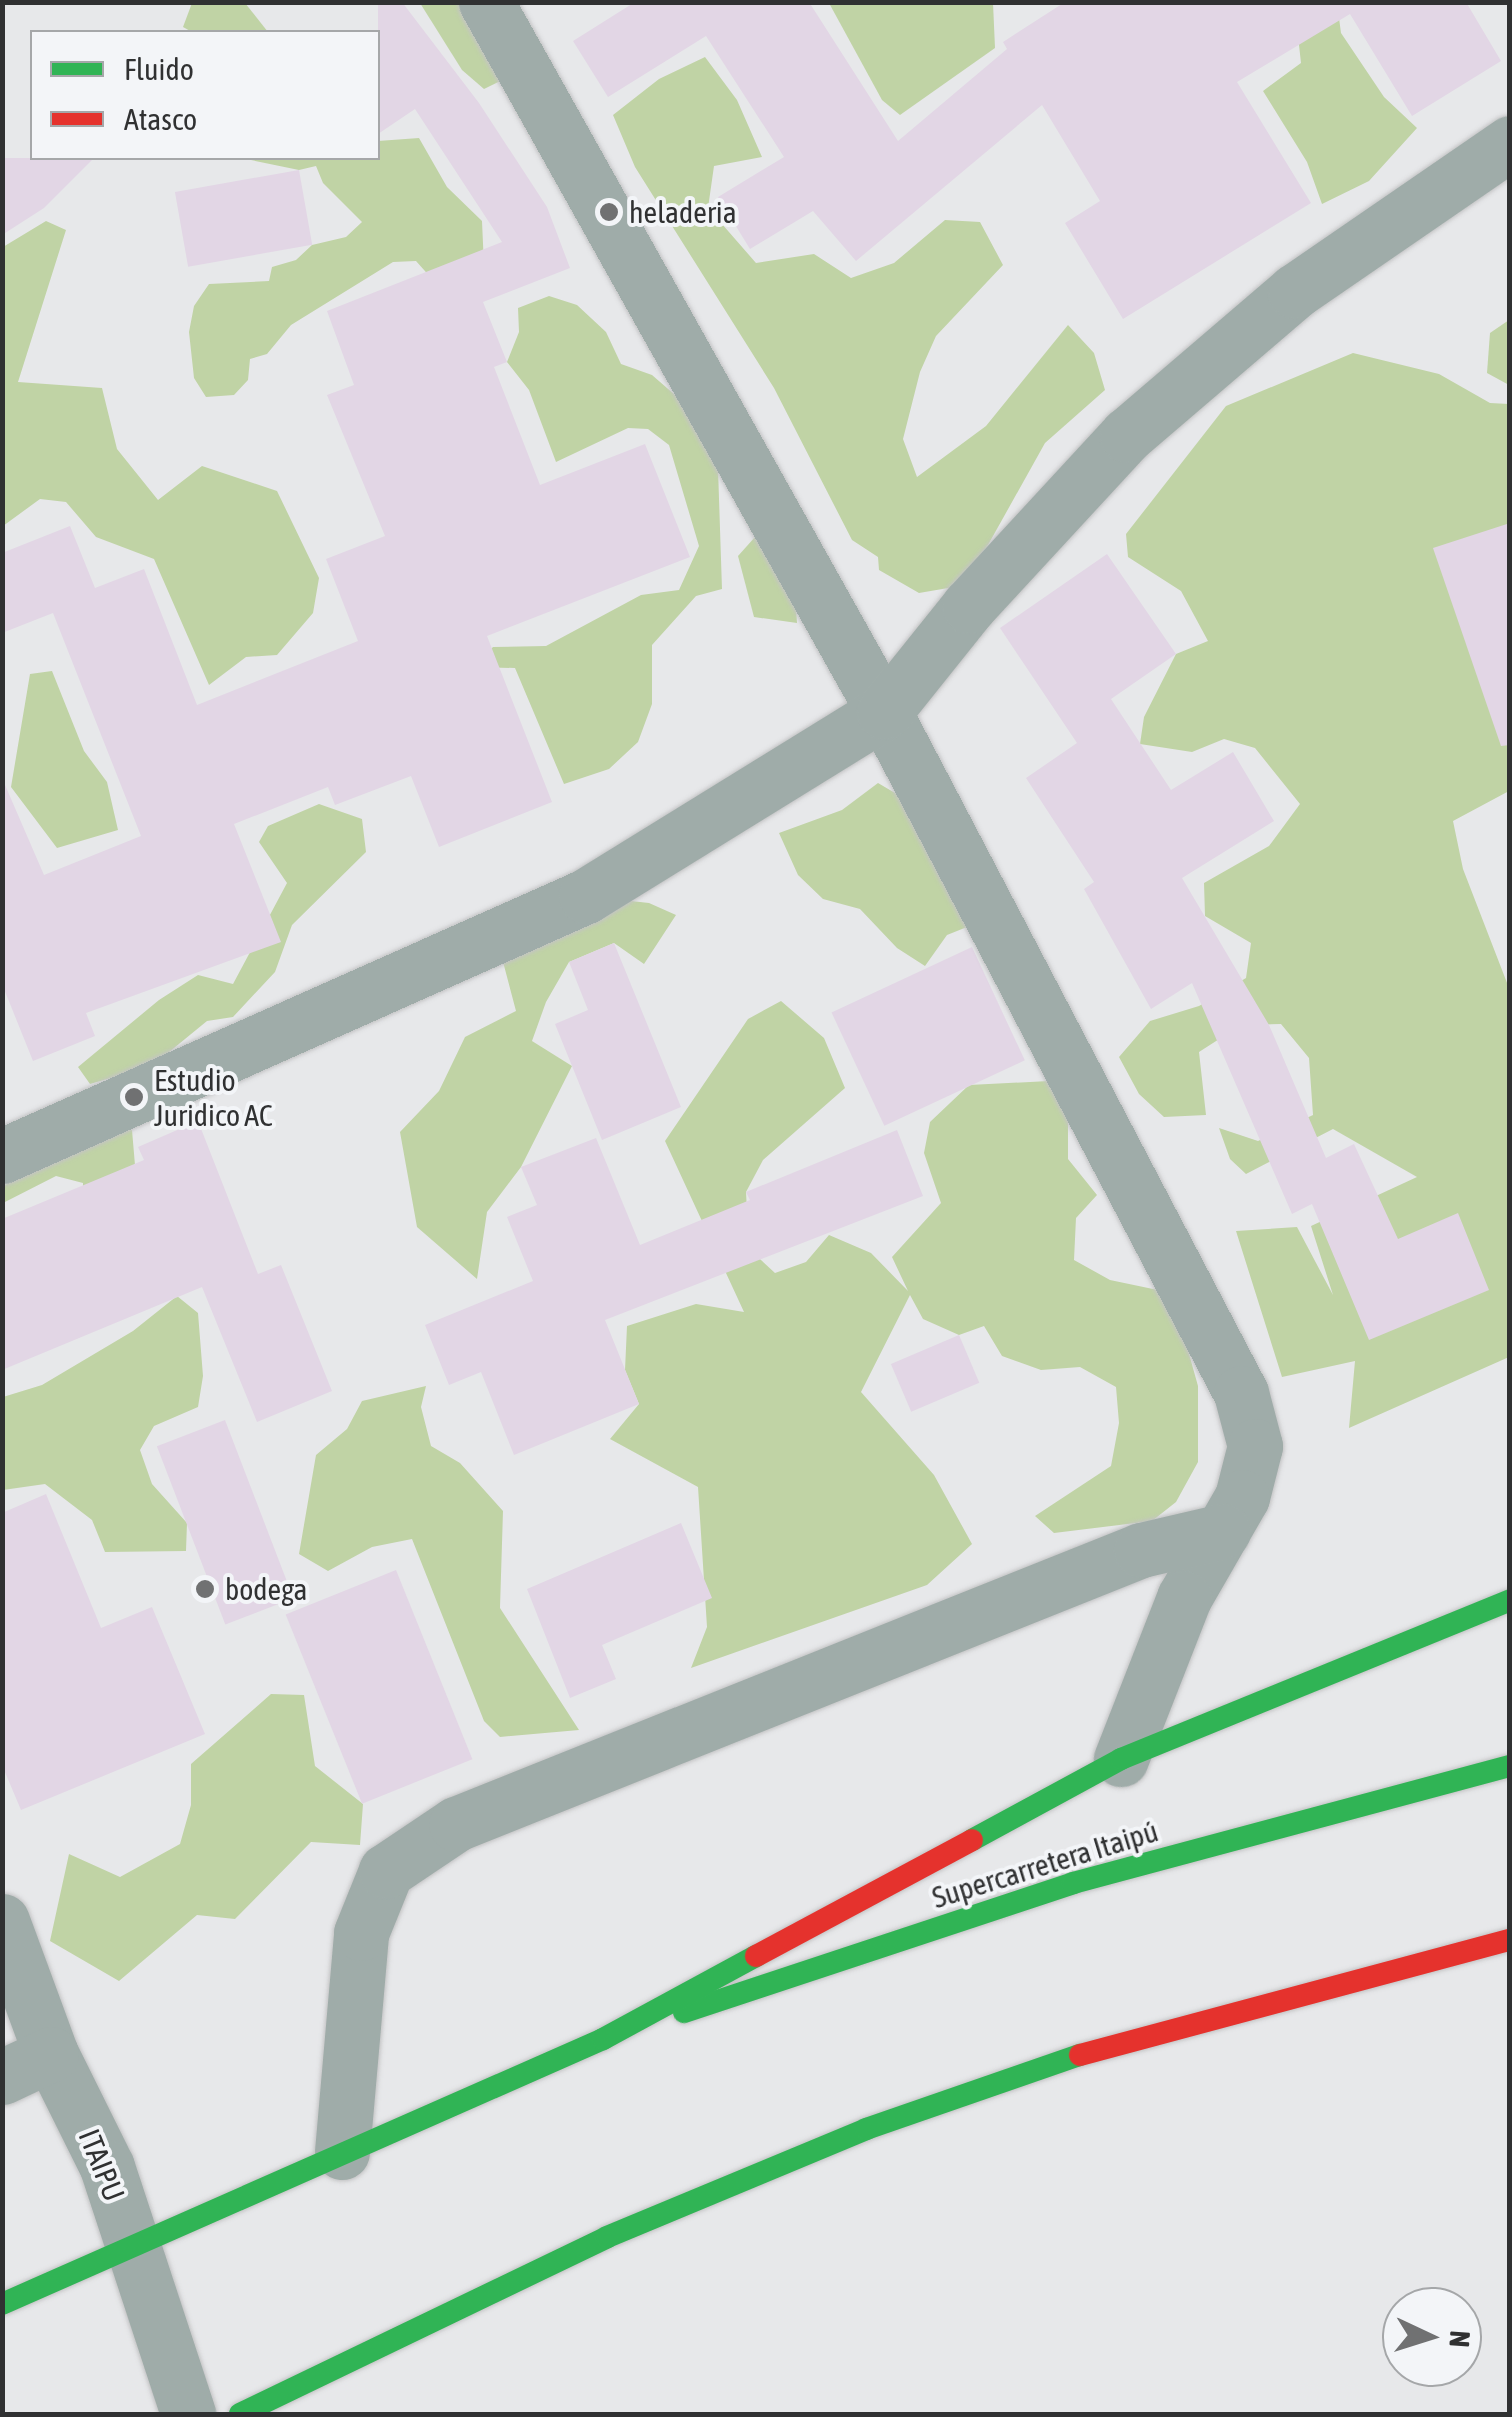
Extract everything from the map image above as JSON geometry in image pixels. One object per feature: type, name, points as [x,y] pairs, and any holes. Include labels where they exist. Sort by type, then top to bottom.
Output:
[{"type":"main road","points":[[2,2304],[130,2243],[603,2039],[1121,1758],[1510,1600]]},
{"type":"main road","name":"Supercarretera Itaipú","points":[[603,2039],[1073,1883],[1510,1766]]},
{"type":"main road","points":[[240,2414],[607,2236],[866,2129],[1102,2047],[1510,1940]]},
{"type":"street","points":[[486,2],[884,712],[1242,1393],[1255,1446],[1242,1497],[1184,1598],[1121,1758]]},
{"type":"street","points":[[2,1156],[586,896],[884,712],[969,606],[1127,436],[1295,291],[1510,143]]},
{"type":"street","points":[[342,2152],[360,1932],[386,1871],[456,1824],[1141,1550],[1223,1530]]},
{"type":"street","name":"ITAIPU","points":[[2,1921],[51,2054],[107,2168],[188,2414]]},
{"type":"street","points":[[2,2077],[51,2054]]},
{"type":"green space","points":[[192,3],[245,3],[266,30],[188,30],[183,27]]},
{"type":"green space","points":[[420,3],[460,3],[519,72],[484,89],[462,70]]},
{"type":"green space","points":[[829,3],[993,3],[995,48],[900,115],[882,100]]},
{"type":"green space","points":[[1337,3],[1341,33],[1384,97],[1417,128],[1369,181],[1322,204],[1307,162],[1263,91],[1301,63],[1295,9]]},
{"type":"green space","points":[[705,57],[737,100],[762,157],[714,166],[708,208],[756,263],[814,254],[851,278],[894,263],[945,220],[980,222],[1003,265],[936,336],[920,372],[903,439],[917,477],[986,426],[1068,325],[1094,353],[1105,390],[1045,443],[988,545],[954,587],[919,593],[879,570],[878,557],[852,540],[774,388],[635,167],[613,115],[659,79]]},
{"type":"green space","points":[[419,138],[447,187],[482,221],[484,266],[441,289],[416,261],[393,262],[291,325],[267,354],[250,359],[248,380],[234,395],[206,397],[194,378],[189,332],[194,306],[209,284],[269,281],[272,267],[296,260],[312,245],[346,237],[362,222],[323,183],[316,166],[299,170],[251,160],[380,160],[380,141]]},
{"type":"green space","points":[[46,221],[66,230],[18,382],[102,388],[117,449],[158,500],[202,466],[277,491],[319,578],[313,613],[277,655],[246,657],[209,685],[154,559],[96,537],[66,502],[40,499],[3,526],[3,247]]},
{"type":"green space","points":[[549,296],[577,305],[606,332],[621,364],[652,375],[697,414],[718,468],[722,589],[696,596],[652,645],[652,704],[638,742],[609,769],[564,784],[515,668],[474,667],[493,647],[546,646],[641,595],[679,590],[699,546],[669,445],[648,429],[628,428],[556,462],[529,390],[507,362],[519,332],[518,308]]},
{"type":"green space","points":[[1509,320],[1509,385],[1487,373],[1490,333]]},
{"type":"green space","points":[[1353,353],[1439,374],[1490,403],[1509,404],[1509,791],[1453,821],[1463,869],[1509,988],[1509,1357],[1349,1428],[1355,1361],[1282,1377],[1236,1231],[1297,1227],[1333,1295],[1311,1226],[1417,1177],[1333,1129],[1246,1174],[1230,1159],[1219,1128],[1258,1141],[1313,1115],[1309,1058],[1281,1024],[1241,1025],[1199,1052],[1206,1115],[1164,1117],[1139,1094],[1119,1057],[1150,1021],[1199,1006],[1246,978],[1251,943],[1205,916],[1204,883],[1269,846],[1300,804],[1255,748],[1224,739],[1192,752],[1140,744],[1144,717],[1176,654],[1208,641],[1181,591],[1128,557],[1126,534],[1226,406]]},
{"type":"green space","points":[[764,527],[794,578],[797,623],[754,617],[738,556]]},
{"type":"green space","points":[[52,671],[84,751],[107,782],[118,830],[57,848],[11,787],[30,674]]},
{"type":"green space","points":[[878,783],[912,803],[972,925],[947,935],[925,966],[897,948],[860,909],[823,899],[798,875],[779,833],[842,810]]},
{"type":"green space","points":[[319,804],[362,819],[366,852],[292,925],[275,972],[233,1017],[207,1021],[152,1066],[90,1084],[78,1067],[159,1000],[198,975],[233,984],[287,883],[259,842],[268,826]]},
{"type":"green space","points":[[586,896],[649,903],[676,915],[644,964],[614,943],[569,962],[546,1002],[532,1041],[572,1066],[521,1167],[487,1212],[477,1279],[417,1227],[400,1132],[439,1091],[465,1037],[516,1011],[502,958]]},
{"type":"green space","points":[[781,1001],[824,1038],[845,1088],[763,1160],[746,1192],[749,1249],[775,1273],[806,1262],[829,1235],[871,1253],[908,1291],[892,1257],[941,1203],[924,1153],[930,1122],[969,1085],[1068,1080],[1068,1159],[1097,1195],[1076,1218],[1074,1260],[1110,1280],[1172,1293],[1198,1386],[1198,1462],[1176,1502],[1152,1521],[1054,1533],[1035,1516],[1111,1466],[1119,1423],[1116,1387],[1080,1367],[1041,1370],[1002,1356],[984,1326],[959,1335],[923,1319],[910,1295],[861,1392],[934,1475],[972,1544],[927,1585],[691,1668],[707,1627],[698,1487],[610,1439],[639,1404],[625,1370],[627,1326],[696,1304],[744,1312],[665,1141],[748,1019]]},
{"type":"green space","points":[[132,1130],[136,1177],[82,1228],[83,1183],[56,1176],[3,1203],[3,1187],[40,1157],[91,1134]]},
{"type":"green space","points":[[177,1296],[198,1313],[203,1376],[198,1407],[154,1426],[140,1450],[152,1484],[187,1523],[186,1551],[105,1552],[92,1520],[45,1484],[3,1490],[3,1397],[42,1385],[133,1331]]},
{"type":"green space","points":[[426,1386],[421,1407],[431,1446],[460,1463],[503,1511],[500,1608],[579,1730],[500,1737],[484,1721],[412,1539],[372,1547],[328,1571],[299,1554],[316,1455],[347,1429],[362,1401]]},
{"type":"green space","points":[[271,1694],[304,1695],[315,1766],[363,1804],[360,1845],[311,1842],[235,1919],[197,1915],[119,1981],[50,1941],[69,1854],[120,1877],[180,1844],[191,1805],[191,1764]]},
{"type":"building","points":[[378,2],[402,2],[479,103],[547,207],[570,268],[483,302],[507,362],[494,367],[540,485],[645,444],[690,557],[487,636],[552,802],[439,847],[411,776],[335,805],[328,787],[234,824],[281,942],[86,1013],[95,1036],[33,1061],[2,984],[2,778],[44,875],[141,836],[53,613],[2,633],[2,553],[70,526],[95,588],[144,569],[197,705],[358,641],[326,559],[385,536],[327,395],[354,385],[327,311],[502,242],[415,109],[380,133]]},
{"type":"building","points":[[635,2],[809,2],[898,141],[1007,49],[1003,42],[1065,2],[1466,2],[1501,61],[1412,116],[1350,14],[1237,82],[1311,203],[1123,319],[1065,223],[1100,201],[1042,105],[856,261],[813,211],[750,249],[718,197],[784,157],[706,36],[608,97],[573,41]]},
{"type":"building","points":[[2,158],[92,160],[44,208],[2,235]]},
{"type":"building","points":[[299,170],[312,245],[188,267],[175,192]]},
{"type":"building","points":[[1510,523],[1510,745],[1501,746],[1433,548]]},
{"type":"building","points":[[1107,554],[1176,654],[1111,699],[1171,790],[1233,752],[1274,821],[1182,878],[1269,1025],[1326,1158],[1354,1144],[1398,1239],[1458,1213],[1489,1290],[1369,1340],[1312,1204],[1292,1214],[1192,983],[1151,1009],[1084,889],[1094,882],[1026,778],[1077,743],[1000,628]]},
{"type":"building","points":[[614,943],[681,1107],[602,1140],[555,1024],[588,1010],[569,962]]},
{"type":"building","points":[[972,947],[1025,1060],[884,1126],[832,1013]]},
{"type":"building","points":[[198,1121],[258,1274],[281,1265],[332,1391],[257,1422],[202,1287],[2,1370],[2,1219],[144,1160],[138,1147]]},
{"type":"building","points":[[897,1130],[923,1196],[605,1320],[639,1404],[514,1455],[481,1372],[449,1385],[425,1325],[533,1281],[507,1217],[537,1205],[521,1167],[596,1138],[640,1245],[750,1200],[746,1192]]},
{"type":"building","points":[[959,1335],[979,1383],[911,1412],[891,1364]]},
{"type":"building","points":[[225,1420],[293,1598],[225,1624],[157,1446]]},
{"type":"building","points":[[46,1494],[101,1628],[152,1607],[205,1734],[21,1810],[2,1765],[2,1513]]},
{"type":"building","points":[[681,1523],[712,1598],[602,1645],[616,1679],[570,1698],[527,1589]]},
{"type":"building","points":[[396,1570],[472,1759],[362,1804],[286,1615]]},
{"type":"traffic: fast","points":[[972,1840],[1121,1759],[1510,1600]]},
{"type":"traffic: fast","points":[[684,2012],[1073,1883],[1510,1766]]},
{"type":"traffic: fast","points":[[2,2304],[603,2039],[756,1956]]},
{"type":"traffic: fast","points":[[240,2414],[607,2237],[866,2129],[1080,2055]]},
{"type":"traffic: jam","points":[[756,1956],[972,1840]]},
{"type":"traffic: jam","points":[[1080,2055],[1510,1940]]},
{"type":"place","name":"heladeria","points":[[609,212]]},
{"type":"place","name":"Estudio Juridico AC","points":[[134,1097]]},
{"type":"place","name":"bodega","points":[[205,1589]]}]
